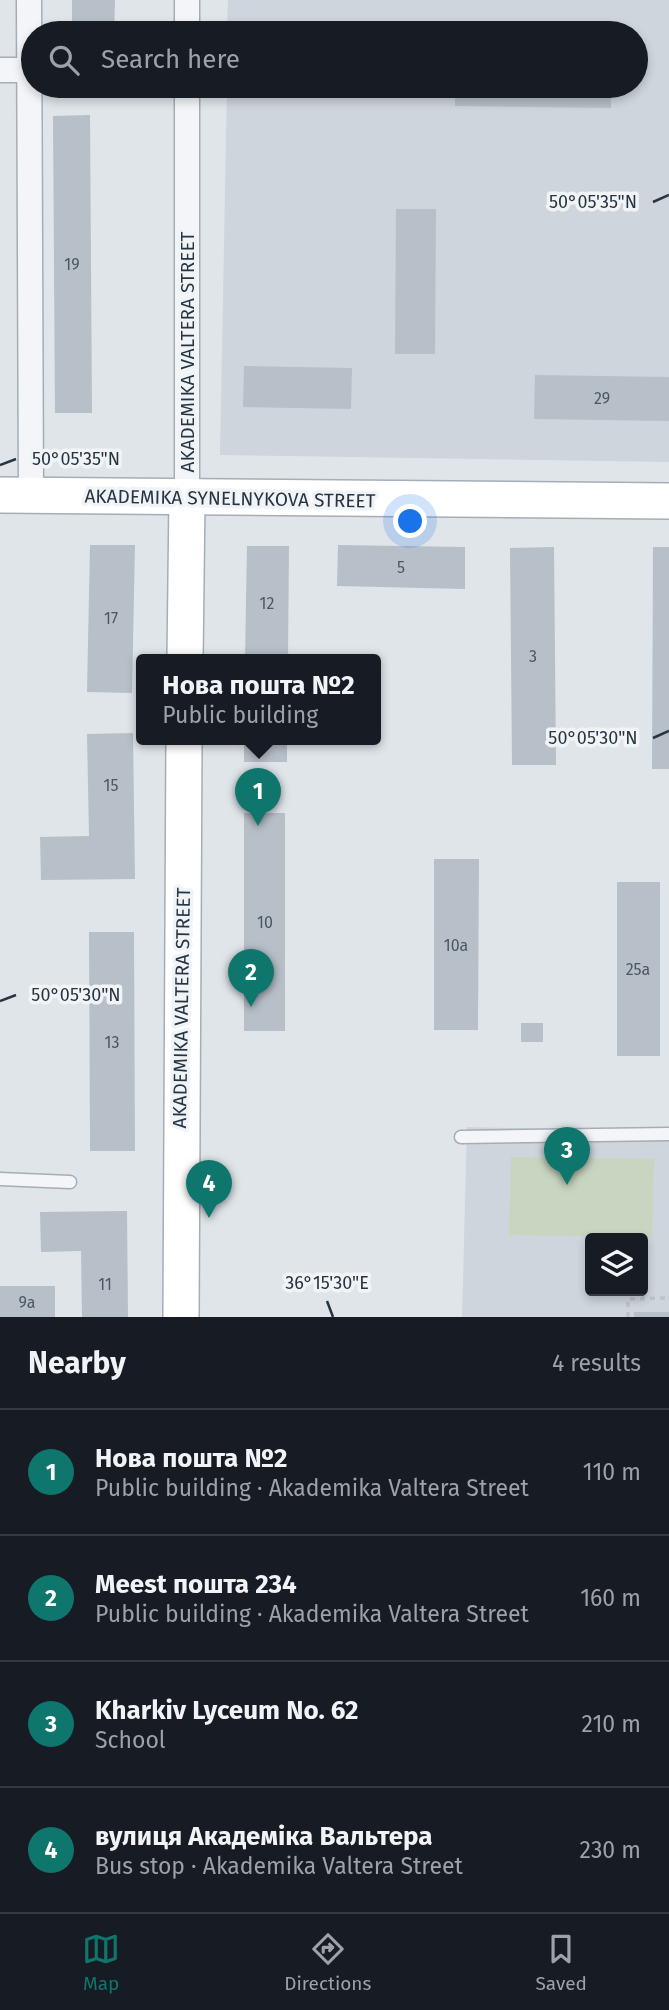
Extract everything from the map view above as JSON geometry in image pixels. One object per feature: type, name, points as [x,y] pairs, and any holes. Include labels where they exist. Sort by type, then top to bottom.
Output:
[{"type":"street","points":[[29,0],[30,21]]},
{"type":"street","points":[[187,0],[187,21]]},
{"type":"street","points":[[0,70],[21,70]]},
{"type":"street","points":[[16,495],[30,98]]},
{"type":"street","name":"AKADEMIKA VALTERA STREET","points":[[185,654],[187,98]]},
{"type":"street","name":"AKADEMIKA SYNELNYKOVA STREET","points":[[16,495],[669,501]]},
{"type":"street","name":"AKADEMIKA VALTERA STREET","points":[[181,1317],[184,745]]},
{"type":"lane","points":[[461,1137],[669,1134]]},
{"type":"lane","points":[[0,1179],[70,1182]]},
{"type":"path","points":[[628,1317],[628,1299],[669,1298]]},
{"type":"shaded area","points":[[228,0],[669,0],[669,462],[220,455],[227,98],[648,98],[648,21],[227,21]]},
{"type":"shaded area","points":[[467,1127],[669,1132],[669,1317],[462,1317]]},
{"type":"green space","points":[[511,1157],[654,1159],[652,1237],[648,1237],[648,1233],[585,1233],[585,1236],[509,1235]]},
{"type":"building","points":[[72,0],[115,0],[114,21],[72,21]]},
{"type":"building","points":[[455,98],[611,98],[611,108],[455,106]]},
{"type":"building","points":[[90,115],[92,413],[55,413],[53,116]]},
{"type":"building","points":[[396,209],[436,209],[435,354],[395,354]]},
{"type":"building","points":[[244,366],[352,368],[351,409],[243,407]]},
{"type":"building","points":[[535,375],[669,377],[669,421],[534,419]]},
{"type":"building","points":[[90,545],[135,545],[132,693],[87,692]]},
{"type":"building","points":[[338,545],[465,547],[465,589],[337,586]]},
{"type":"building","points":[[247,546],[289,546],[288,654],[245,654]]},
{"type":"building","points":[[554,547],[556,765],[512,765],[510,548]]},
{"type":"building","points":[[653,547],[669,547],[669,769],[652,769]]},
{"type":"building","points":[[133,733],[135,879],[41,880],[40,837],[89,836],[87,734]]},
{"type":"building","points":[[244,745],[287,745],[287,762],[244,762]]},
{"type":"building","points":[[244,813],[285,813],[285,1031],[244,1031]]},
{"type":"building","points":[[434,859],[479,859],[478,1030],[434,1030]]},
{"type":"building","points":[[617,882],[660,882],[660,1056],[617,1056]]},
{"type":"building","points":[[89,932],[134,932],[135,1151],[90,1151]]},
{"type":"building","points":[[521,1023],[543,1023],[543,1042],[521,1042]]},
{"type":"building","points":[[127,1211],[128,1317],[82,1317],[81,1251],[41,1252],[40,1212]]},
{"type":"building","points":[[0,1286],[55,1286],[55,1317],[0,1317]]},
{"type":"building","points":[[634,1312],[669,1312],[669,1317],[634,1317]]},
{"type":"place","name":"Нова пошта №2","points":[[258,826]]},
{"type":"place","name":"Meest пошта 234","points":[[251,1007]]},
{"type":"place","name":"Kharkiv Lyceum No. 62","points":[[567,1185]]},
{"type":"place","name":"вулиця Академіка Вальтера","points":[[209,1218]]}]
